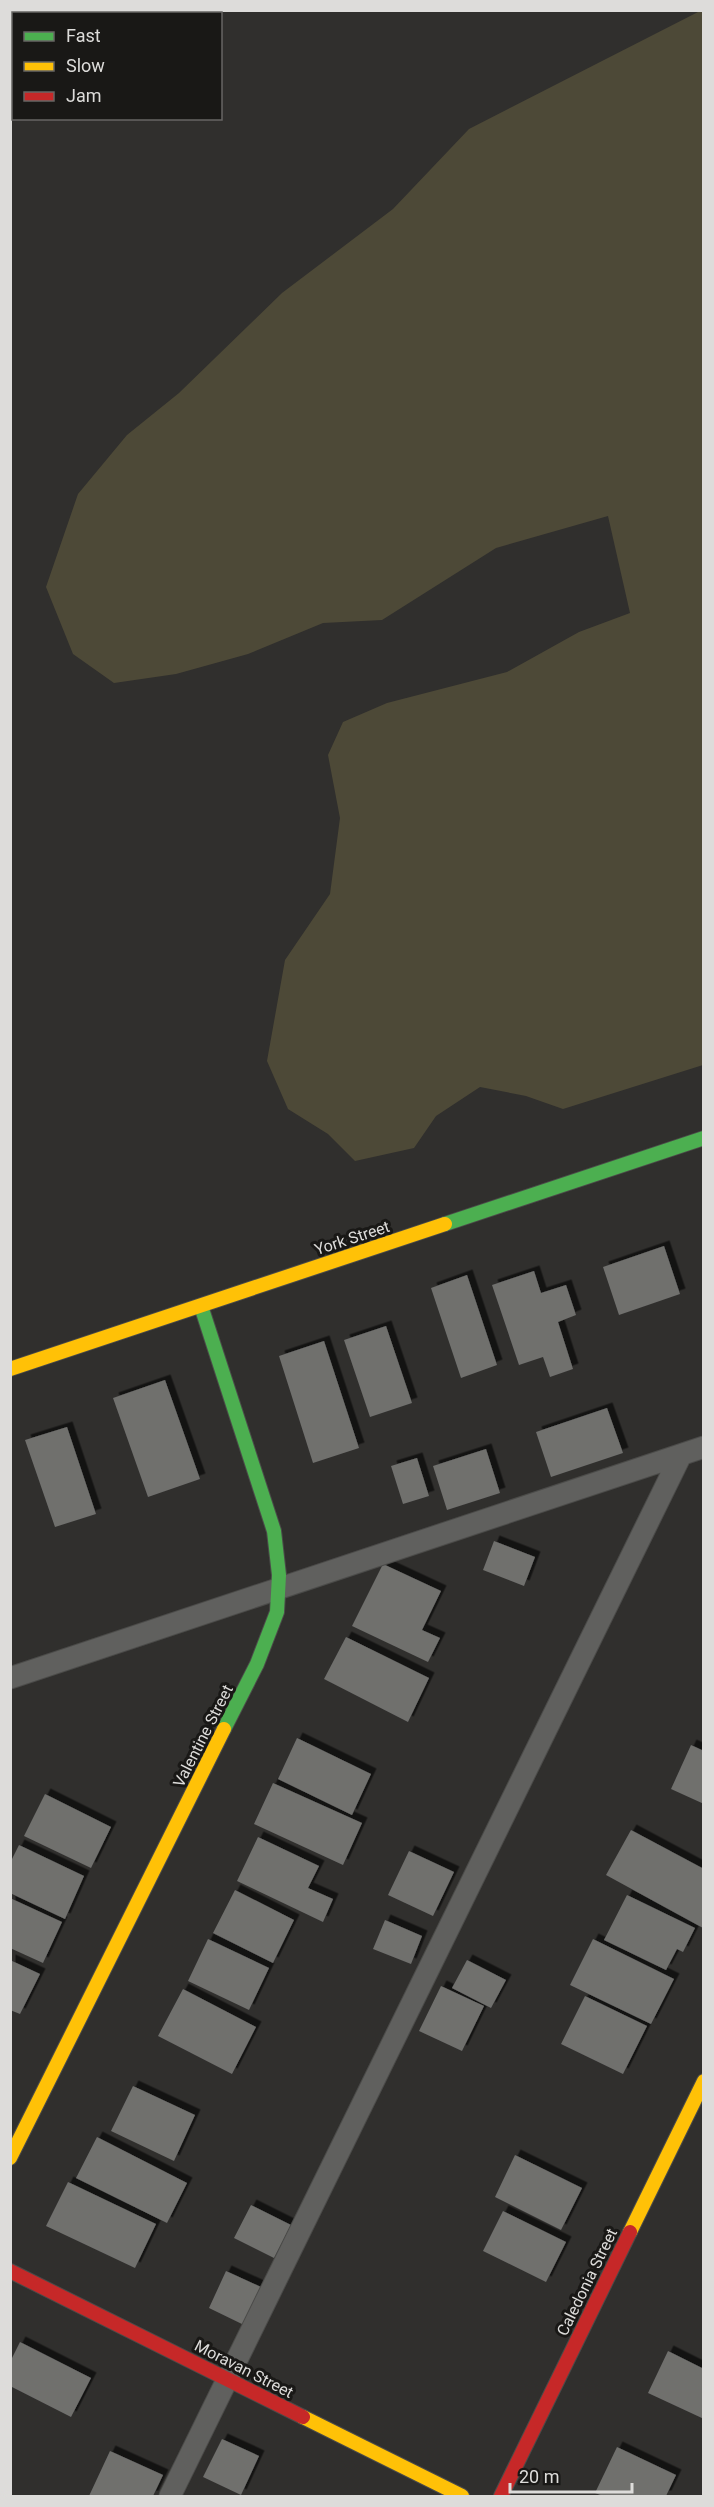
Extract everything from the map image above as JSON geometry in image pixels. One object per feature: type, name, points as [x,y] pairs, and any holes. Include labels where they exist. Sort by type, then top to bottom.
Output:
[{"type":"street","name":"York Street","points":[[10,1369],[704,1138]]},
{"type":"street","name":"Valentine Street","points":[[10,2158],[257,1664],[277,1612],[279,1575],[274,1531],[201,1306]]},
{"type":"street","name":"Caledonia Street","points":[[501,2496],[704,2082]]},
{"type":"street","name":"Moravan Street","points":[[10,2271],[462,2496]]},
{"type":"lane","points":[[10,1678],[704,1447]]},
{"type":"lane","points":[[170,2496],[681,1455]]},
{"type":"shaded area","points":[[704,11],[703,1065],[563,1109],[526,1096],[480,1087],[436,1116],[414,1148],[355,1161],[328,1134],[288,1109],[267,1061],[285,960],[330,894],[340,818],[328,755],[343,722],[387,703],[507,672],[579,632],[630,613],[608,516],[496,548],[382,620],[323,623],[248,654],[176,674],[114,683],[73,654],[46,587],[78,494],[127,435],[179,393],[282,293],[393,209],[469,129]]},
{"type":"building","points":[[664,1246],[680,1294],[619,1315],[603,1267]]},
{"type":"building","points":[[534,1271],[541,1293],[566,1285],[576,1315],[558,1322],[573,1369],[550,1377],[543,1357],[519,1365],[492,1285]]},
{"type":"building","points":[[467,1275],[497,1365],[461,1378],[431,1288]]},
{"type":"building","points":[[386,1326],[412,1403],[370,1417],[344,1340]]},
{"type":"building","points":[[324,1341],[359,1448],[313,1463],[279,1356]]},
{"type":"building","points":[[165,1380],[200,1479],[148,1497],[113,1398]]},
{"type":"building","points":[[607,1408],[623,1453],[551,1477],[536,1432]]},
{"type":"building","points":[[67,1427],[96,1514],[55,1527],[25,1440]]},
{"type":"building","points":[[486,1449],[500,1493],[447,1510],[433,1466]]},
{"type":"building","points":[[417,1458],[429,1496],[403,1504],[391,1466]]},
{"type":"building","points":[[494,1541],[535,1557],[524,1586],[483,1570]]},
{"type":"building","points":[[383,1564],[441,1591],[422,1630],[440,1638],[428,1662],[352,1626]]},
{"type":"building","points":[[346,1637],[429,1678],[408,1722],[324,1679]]},
{"type":"building","points":[[297,1738],[371,1774],[352,1815],[278,1779]]},
{"type":"building","points":[[691,1745],[704,1751],[704,1804],[671,1789]]},
{"type":"building","points":[[273,1783],[362,1823],[343,1865],[254,1824]]},
{"type":"building","points":[[45,1794],[111,1827],[91,1868],[24,1836]]},
{"type":"building","points":[[631,1830],[704,1869],[703,1928],[606,1875]]},
{"type":"building","points":[[258,1837],[319,1866],[308,1888],[333,1899],[323,1922],[237,1881]]},
{"type":"building","points":[[19,1845],[84,1876],[65,1919],[10,1893],[10,1863]]},
{"type":"building","points":[[409,1851],[454,1872],[433,1916],[388,1895]]},
{"type":"building","points":[[235,1890],[294,1920],[273,1963],[213,1933]]},
{"type":"building","points":[[627,1895],[695,1928],[683,1952],[677,1949],[666,1970],[604,1940]]},
{"type":"building","points":[[10,1898],[62,1922],[43,1963],[10,1948]]},
{"type":"building","points":[[385,1920],[422,1936],[411,1964],[373,1949]]},
{"type":"building","points":[[208,1939],[269,1968],[249,2010],[188,1981]]},
{"type":"building","points":[[593,1939],[674,1979],[651,2024],[570,1985]]},
{"type":"building","points":[[10,1960],[40,1974],[20,2014],[10,2010]]},
{"type":"building","points":[[467,1960],[506,1980],[491,2008],[452,1988]]},
{"type":"building","points":[[441,1986],[484,2006],[462,2051],[419,2031]]},
{"type":"building","points":[[183,1989],[256,2027],[232,2074],[158,2036]]},
{"type":"building","points":[[585,1996],[647,2026],[623,2074],[561,2044]]},
{"type":"building","points":[[133,2086],[195,2115],[174,2161],[111,2131]]},
{"type":"building","points":[[97,2137],[187,2183],[167,2223],[76,2178]]},
{"type":"building","points":[[515,2155],[582,2188],[561,2230],[495,2197]]},
{"type":"building","points":[[68,2182],[156,2224],[135,2268],[46,2226]]},
{"type":"building","points":[[251,2205],[291,2225],[274,2258],[234,2238]]},
{"type":"building","points":[[503,2211],[566,2242],[546,2282],[483,2251]]},
{"type":"building","points":[[226,2271],[261,2287],[244,2325],[209,2308]]},
{"type":"building","points":[[20,2342],[91,2378],[71,2417],[10,2386],[10,2362]]},
{"type":"building","points":[[668,2351],[704,2369],[704,2419],[648,2393]]},
{"type":"building","points":[[222,2439],[259,2456],[241,2495],[203,2477]]},
{"type":"building","points":[[617,2447],[676,2475],[666,2496],[603,2496],[595,2493]]},
{"type":"building","points":[[110,2451],[163,2475],[153,2496],[89,2496]]},
{"type":"traffic: fast","points":[[445,1224],[704,1138]]},
{"type":"traffic: fast","points":[[201,1306],[274,1531],[279,1575],[277,1612],[257,1664],[224,1729]]},
{"type":"traffic: slow","points":[[10,1369],[445,1224]]},
{"type":"traffic: slow","points":[[10,2158],[224,1729]]},
{"type":"traffic: slow","points":[[630,2232],[704,2081]]},
{"type":"traffic: slow","points":[[303,2417],[462,2496]]},
{"type":"traffic: jam","points":[[501,2496],[630,2232]]},
{"type":"traffic: jam","points":[[10,2271],[303,2417]]}]
